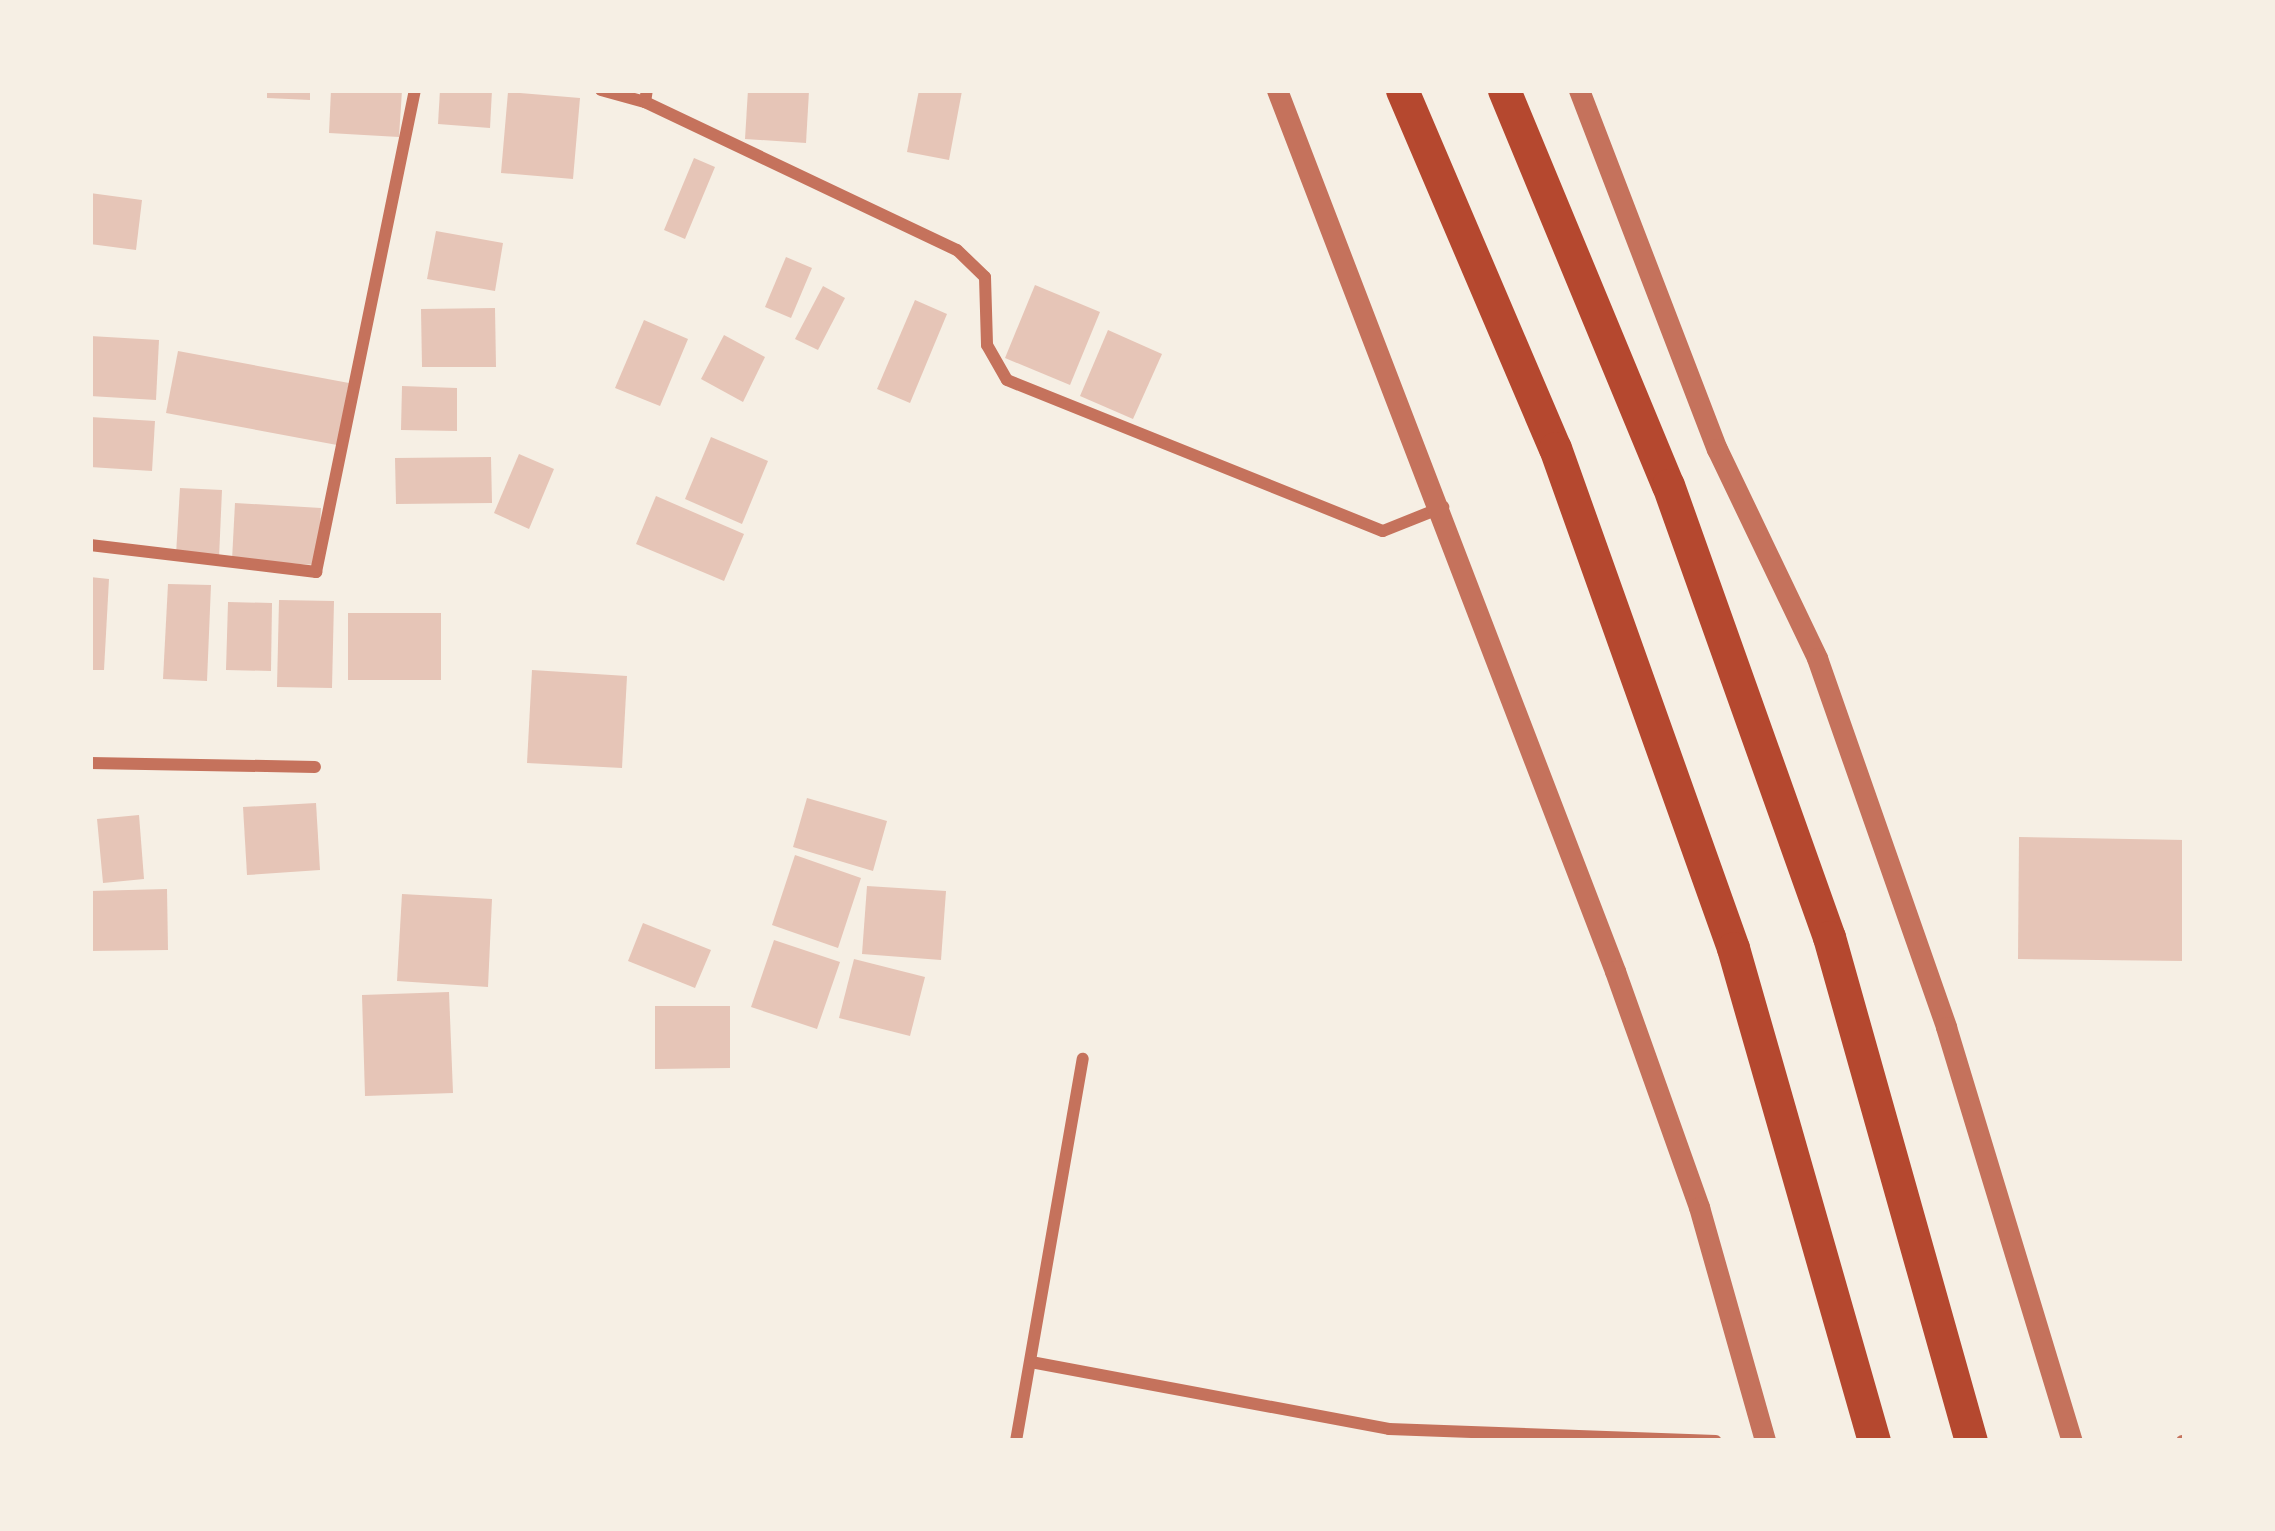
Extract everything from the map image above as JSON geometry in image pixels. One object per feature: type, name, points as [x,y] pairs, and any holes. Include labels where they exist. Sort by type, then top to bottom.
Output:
[{"type":"highway","points":[[1402,90],[1556,448],[1733,948],[1874,1441]]},
{"type":"highway","points":[[1504,90],[1668,485],[1828,938],[1971,1441]]},
{"type":"street","points":[[90,545],[316,572],[415,90]]},
{"type":"street","points":[[601,90],[646,96],[957,250],[985,277],[987,345],[1007,380],[1383,531],[1444,507]]},
{"type":"street","points":[[1277,90],[1444,507],[1700,1207],[1765,1441]]},
{"type":"street","points":[[1579,90],[1717,449],[1817,658],[1946,1027],[2072,1441]]},
{"type":"street","points":[[90,764],[315,767]]},
{"type":"street","points":[[1016,1441],[1083,1059]]},
{"type":"street","points":[[1030,1361],[1389,1429],[1716,1441]]},
{"type":"building","points":[[267,90],[310,90],[310,100],[267,98]]},
{"type":"building","points":[[331,90],[402,90],[399,137],[329,133]]},
{"type":"building","points":[[440,90],[492,90],[490,128],[438,124]]},
{"type":"building","points":[[748,90],[809,91],[806,143],[745,139]]},
{"type":"building","points":[[919,90],[962,91],[949,160],[907,152]]},
{"type":"building","points":[[508,92],[580,98],[573,179],[501,173]]},
{"type":"building","points":[[694,158],[715,167],[685,239],[664,230]]},
{"type":"building","points":[[90,193],[142,200],[136,250],[90,244]]},
{"type":"building","points":[[436,231],[503,243],[495,291],[427,279]]},
{"type":"building","points":[[786,257],[812,268],[791,318],[765,307]]},
{"type":"building","points":[[1035,285],[1100,312],[1070,385],[1005,358]]},
{"type":"building","points":[[823,286],[845,298],[818,350],[795,339]]},
{"type":"building","points":[[915,300],[947,314],[910,403],[877,389]]},
{"type":"building","points":[[495,308],[496,367],[422,367],[421,309]]},
{"type":"building","points":[[644,320],[688,339],[660,406],[615,388]]},
{"type":"building","points":[[1108,330],[1162,354],[1133,419],[1080,396]]},
{"type":"building","points":[[724,335],[765,357],[743,402],[701,379]]},
{"type":"building","points":[[90,336],[159,340],[156,400],[90,396]]},
{"type":"building","points":[[178,351],[349,383],[337,445],[166,413]]},
{"type":"building","points":[[402,386],[457,388],[457,431],[401,430]]},
{"type":"building","points":[[90,417],[155,421],[152,471],[90,467]]},
{"type":"building","points":[[711,437],[768,461],[742,524],[685,499]]},
{"type":"building","points":[[519,454],[554,469],[529,529],[494,513]]},
{"type":"building","points":[[491,457],[492,503],[396,504],[395,458]]},
{"type":"building","points":[[180,488],[222,490],[219,558],[176,555]]},
{"type":"building","points":[[656,496],[744,534],[724,581],[636,544]]},
{"type":"building","points":[[235,503],[321,508],[318,565],[232,560]]},
{"type":"building","points":[[90,577],[109,579],[104,670],[90,670]]},
{"type":"building","points":[[168,584],[211,585],[207,681],[163,679]]},
{"type":"building","points":[[279,600],[334,601],[332,688],[277,687]]},
{"type":"building","points":[[228,602],[272,603],[271,671],[226,670]]},
{"type":"building","points":[[348,613],[441,613],[441,680],[348,680]]},
{"type":"building","points":[[532,670],[627,676],[622,768],[527,763]]},
{"type":"building","points":[[807,798],[887,821],[873,871],[793,847]]},
{"type":"building","points":[[316,803],[320,870],[247,875],[243,807]]},
{"type":"building","points":[[139,815],[144,879],[103,883],[97,819]]},
{"type":"building","points":[[2019,837],[2185,840],[2185,961],[2018,959]]},
{"type":"building","points":[[795,855],[861,878],[838,948],[772,925]]},
{"type":"building","points":[[867,886],[946,891],[941,960],[862,954]]},
{"type":"building","points":[[167,889],[168,950],[90,951],[90,891]]},
{"type":"building","points":[[402,894],[492,899],[488,987],[397,981]]},
{"type":"building","points":[[643,923],[711,950],[695,988],[628,961]]},
{"type":"building","points":[[774,940],[840,962],[817,1029],[751,1007]]},
{"type":"building","points":[[854,959],[925,977],[910,1036],[839,1018]]},
{"type":"building","points":[[449,992],[453,1093],[365,1096],[362,995]]},
{"type":"building","points":[[655,1006],[730,1006],[730,1068],[655,1069]]}]
